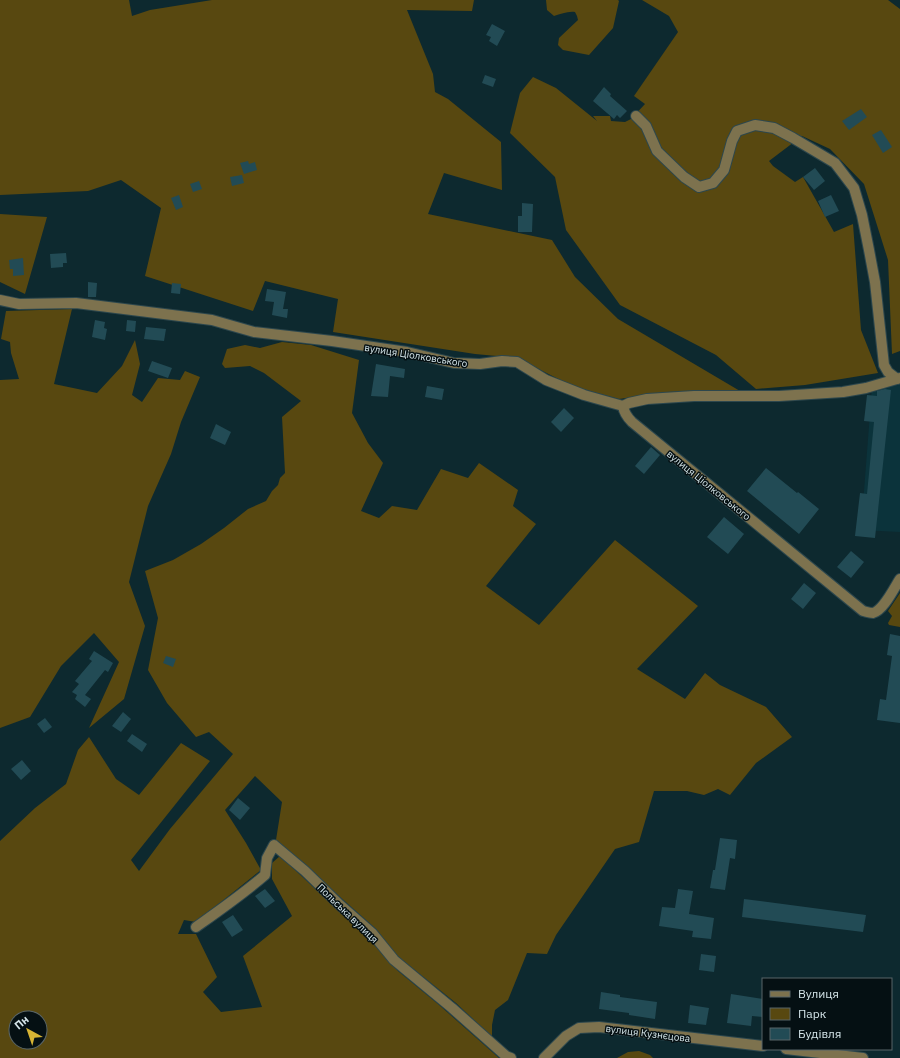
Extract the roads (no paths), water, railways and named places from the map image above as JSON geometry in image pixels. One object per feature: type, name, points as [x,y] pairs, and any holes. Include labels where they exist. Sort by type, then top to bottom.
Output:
[{"type":"street","points":[[636,116],[646,126],[657,151],[684,178],[699,187],[713,183],[724,170],[732,141],[737,131],[755,126],[774,128],[834,163],[854,188],[862,215],[875,282],[884,365],[888,372],[899,378]]},
{"type":"street","name":"вулиця Ціолковського","points":[[0,300],[19,304],[76,303],[212,320],[254,332],[407,352],[454,363],[480,364],[502,361],[517,362],[546,380],[584,395],[623,406],[627,417],[632,422],[863,611],[869,613],[874,612],[881,607],[888,599],[900,578]]},
{"type":"street","points":[[623,406],[647,399],[694,396],[779,396],[843,392],[866,388],[899,378]]},
{"type":"street","name":"Польська вулиця","points":[[196,927],[252,887],[265,875],[267,858],[274,845],[305,871],[372,933],[394,960],[452,1008],[506,1056],[511,1058]]},
{"type":"street","name":"вулиця Кузнєцова","points":[[544,1058],[566,1036],[579,1028],[598,1027],[762,1046]]},
{"type":"street","points":[[795,1050],[863,1058]]}]
